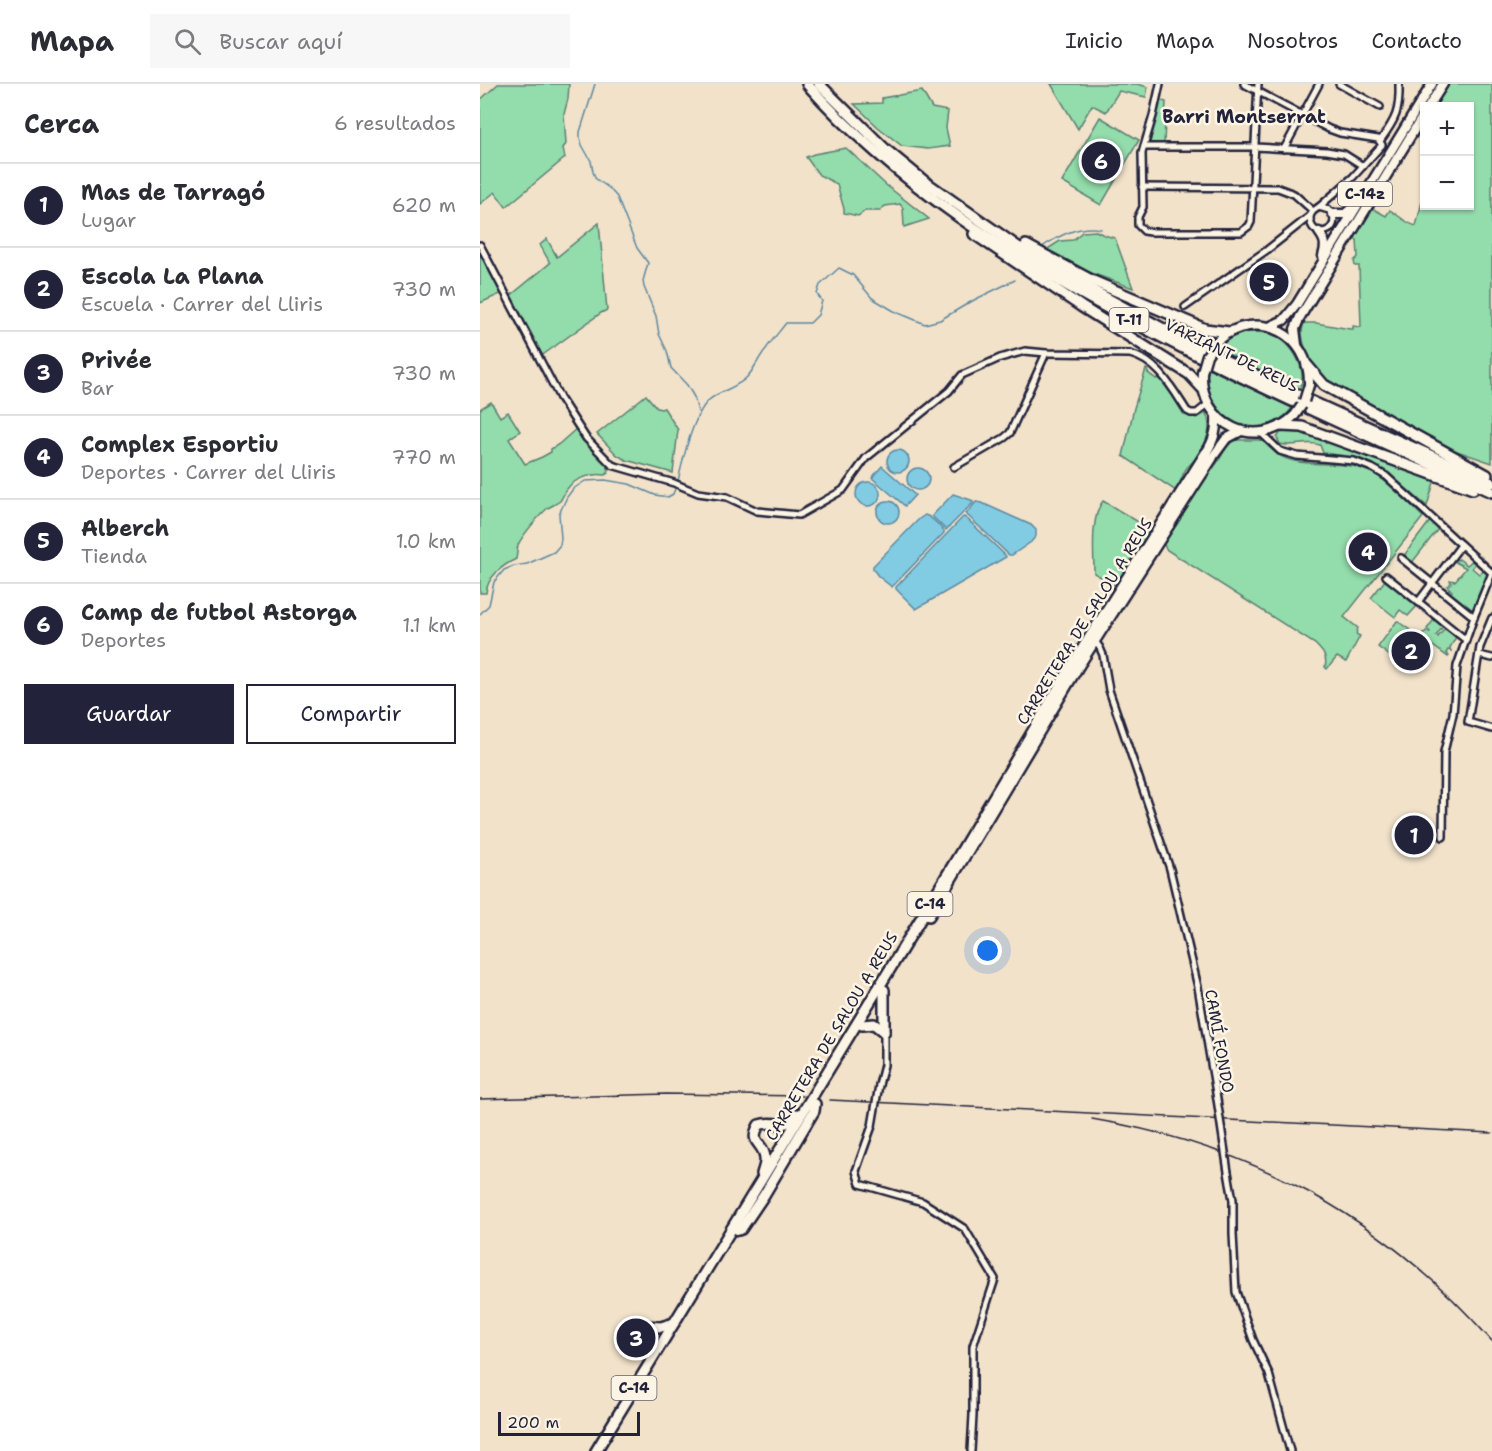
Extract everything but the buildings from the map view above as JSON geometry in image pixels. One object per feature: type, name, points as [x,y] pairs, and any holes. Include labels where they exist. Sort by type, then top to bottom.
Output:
[{"type":"highway","name":"VARIANT DE REUS","points":[[807,84],[851,129],[930,196],[969,224],[1086,297],[1189,352],[1492,494]]},
{"type":"highway","name":"VARIANT DE REUS","points":[[819,84],[885,149],[924,181],[1018,247],[1193,345],[1492,483]]},
{"type":"highway","points":[[885,149],[1012,236],[1093,281],[1205,329],[1229,332]]},
{"type":"highway","points":[[930,196],[935,206],[958,223],[1082,308],[1189,374],[1202,388]]},
{"type":"highway","points":[[1307,365],[1323,385],[1492,477]]},
{"type":"highway","points":[[1278,428],[1302,427],[1492,494]]},
{"type":"highway","name":"C-14","points":[[603,1451],[1209,455]]},
{"type":"highway","name":"CARRETERA DE SALOU A REUS","points":[[596,1451],[937,892],[1074,662],[1209,455]]},
{"type":"highway","points":[[884,990],[884,1032]]},
{"type":"highway","points":[[862,1025],[874,1024],[884,1032]]},
{"type":"highway","points":[[762,1179],[765,1159],[754,1139],[759,1125],[767,1122],[777,1125],[787,1124],[795,1117],[844,1037],[851,1033]]},
{"type":"highway","points":[[659,1348],[658,1337],[646,1326],[661,1327],[674,1323]]},
{"type":"main road","name":"C-14z","points":[[1297,345],[1295,329],[1302,305],[1314,278],[1432,84]]},
{"type":"main road","points":[[1432,102],[1443,84]]},
{"type":"main road","name":"C-14z","points":[[1269,327],[1284,320],[1302,305],[1420,122]]},
{"type":"main road","points":[[1331,212],[1345,214],[1367,191]]},
{"type":"main road","points":[[1314,278],[1326,246],[1319,232]]},
{"type":"main road","points":[[1247,326],[1269,327],[1284,334],[1297,345],[1307,365],[1309,385],[1304,401],[1295,415],[1278,428],[1261,432],[1241,431],[1228,425],[1208,404],[1202,388],[1202,372],[1207,355],[1218,340],[1229,332],[1247,326]]},
{"type":"main road","name":"C-14","points":[[1209,455],[1214,442],[1216,415]]},
{"type":"main road","name":"C-14","points":[[1209,455],[1226,439],[1241,431]]},
{"type":"street","points":[[1160,84],[1142,153],[1143,207],[1138,218],[1138,225],[1150,232],[1241,232],[1246,229],[1251,222],[1258,84]]},
{"type":"street","points":[[1244,84],[1329,129],[1378,139],[1381,143]]},
{"type":"street","points":[[1284,149],[1319,84]]},
{"type":"street","points":[[1339,84],[1380,107]]},
{"type":"street","points":[[1185,307],[1311,217],[1363,166],[1394,122],[1398,112],[1399,84]]},
{"type":"street","points":[[1144,147],[1255,147],[1336,152],[1344,154],[1363,166]]},
{"type":"street","points":[[1142,188],[1278,188],[1303,201],[1311,217],[1312,227],[1319,232],[1332,227],[1334,219],[1328,205],[1332,196]]},
{"type":"street","points":[[1320,207],[1331,212]]},
{"type":"street","points":[[480,245],[560,398],[586,438],[612,465],[674,483],[698,493],[727,497],[757,511],[800,515],[843,490],[866,458],[949,392],[962,375],[1000,358],[1025,351],[1138,356],[1156,367],[1187,411],[1197,413],[1208,404]]},
{"type":"street","points":[[954,467],[1010,433],[1046,353]]},
{"type":"street","points":[[1274,444],[1278,428]]},
{"type":"street","points":[[1261,432],[1280,451],[1297,456],[1354,461],[1386,476],[1492,573],[1457,666],[1453,714],[1444,752],[1443,837]]},
{"type":"street","points":[[1418,602],[1461,545]]},
{"type":"street","points":[[1401,558],[1474,617]]},
{"type":"street","points":[[1386,576],[1466,640]]},
{"type":"street","points":[[1492,618],[1480,647],[1468,722],[1492,729]]},
{"type":"street","name":"CAMÍ FONDO","points":[[1095,641],[1103,655],[1109,690],[1170,869],[1198,987],[1233,1200],[1236,1292],[1253,1340],[1269,1374],[1290,1451]]},
{"type":"street","points":[[1479,655],[1492,658]]},
{"type":"street","points":[[884,1032],[884,1065],[872,1126],[856,1171],[860,1184],[923,1202],[965,1229],[995,1279],[973,1346],[971,1451]]},
{"type":"green space","points":[[498,84],[569,84],[564,114],[565,158],[506,207],[495,192],[480,204],[480,100]]},
{"type":"green space","points":[[1051,84],[1137,84],[1148,87],[1146,97],[1119,91],[1106,112],[1092,105],[1078,129]]},
{"type":"green space","points":[[1448,84],[1492,84],[1492,463],[1451,449],[1329,382],[1314,366],[1302,336],[1304,323],[1350,329],[1353,329],[1353,326],[1361,327],[1359,266],[1355,266],[1354,261],[1358,257],[1357,240],[1351,240],[1372,208],[1386,216],[1390,210],[1416,226],[1420,210],[1474,210],[1474,102],[1437,102]]},
{"type":"green space","points":[[922,91],[932,108],[948,111],[946,128],[950,146],[928,149],[902,146],[854,104],[882,103],[882,98]]},
{"type":"green space","points":[[1159,100],[1166,102],[1164,143],[1150,143]]},
{"type":"green space","points":[[1100,117],[1139,140],[1101,205],[1062,182]]},
{"type":"green space","points":[[846,148],[886,185],[929,219],[904,227],[903,208],[900,204],[885,206],[880,211],[865,211],[858,216],[844,213],[837,184],[819,175],[806,157]]},
{"type":"green space","points":[[599,223],[607,310],[540,357],[509,297],[550,263],[540,245],[547,239],[557,257]]},
{"type":"green space","points":[[1096,231],[1115,238],[1133,288],[1083,270],[1046,250],[1060,241],[1073,240],[1082,232]]},
{"type":"green space","points":[[480,248],[503,293],[480,303]]},
{"type":"green space","points":[[1247,332],[1275,336],[1289,347],[1299,362],[1302,380],[1300,389],[1217,349],[1230,338]]},
{"type":"green space","points":[[1208,368],[1292,408],[1280,419],[1265,426],[1240,425],[1229,420],[1214,403],[1207,380]]},
{"type":"green space","points":[[1146,369],[1156,379],[1165,380],[1187,414],[1196,418],[1206,413],[1208,419],[1209,431],[1203,448],[1184,472],[1176,491],[1123,456]]},
{"type":"green space","points":[[646,395],[657,408],[664,408],[678,430],[673,473],[626,460],[617,455],[597,434]]},
{"type":"green space","points":[[491,402],[500,417],[508,412],[520,431],[509,439],[525,464],[551,452],[551,449],[577,428],[605,462],[608,473],[584,477],[570,485],[560,501],[548,508],[527,531],[518,545],[516,559],[496,572],[489,582],[486,593],[480,593],[480,409]]},
{"type":"green space","points":[[1300,429],[1435,479],[1427,506],[1387,474],[1361,460],[1323,453],[1320,445],[1315,444],[1280,444],[1277,438],[1280,433]]},
{"type":"green space","points":[[1238,440],[1262,440],[1277,454],[1297,462],[1351,466],[1369,471],[1394,489],[1423,517],[1344,617],[1358,628],[1356,634],[1360,636],[1346,662],[1337,657],[1327,669],[1324,654],[1315,644],[1167,550],[1163,543],[1225,449]]},
{"type":"green space","points":[[1103,501],[1152,530],[1115,585],[1094,573],[1094,526]]},
{"type":"green space","points":[[1430,521],[1438,529],[1411,564],[1403,557]]},
{"type":"green space","points":[[1454,558],[1467,565],[1472,561],[1475,564],[1472,568],[1479,574],[1483,570],[1489,575],[1474,613],[1449,594],[1452,591],[1450,589],[1447,592],[1450,580],[1455,581],[1466,568],[1452,560]]},
{"type":"green space","points":[[1386,579],[1418,605],[1408,616],[1400,610],[1395,617],[1371,598]]},
{"type":"green space","points":[[1435,618],[1444,625],[1436,636],[1438,637],[1446,627],[1457,635],[1450,648],[1451,651],[1448,650],[1446,653],[1448,657],[1421,637],[1426,631],[1430,632],[1427,629]]},
{"type":"green space","points":[[1397,621],[1410,630],[1390,656],[1378,647]]},
{"type":"water","points":[[898,450],[906,453],[909,461],[906,469],[898,472],[890,469],[887,461],[890,453]]},
{"type":"water","points":[[882,466],[915,495],[905,506],[872,478]]},
{"type":"water","points":[[918,468],[926,471],[929,479],[926,487],[918,490],[910,487],[907,479],[910,471]]},
{"type":"water","points":[[868,482],[876,486],[880,494],[876,502],[868,506],[860,502],[856,494],[860,486]]},
{"type":"water","points":[[953,494],[971,500],[973,503],[946,530],[932,516]]},
{"type":"water","points":[[884,501],[892,501],[899,508],[899,516],[892,523],[884,523],[877,516],[877,508]]},
{"type":"water","points":[[976,502],[1031,525],[1036,530],[1036,536],[1031,542],[1009,555],[966,514]]},
{"type":"water","points":[[925,515],[935,521],[944,533],[892,587],[878,576],[873,566]]},
{"type":"water","points":[[963,517],[1006,557],[916,609],[896,587]]},
{"type":"waterway","points":[[595,84],[580,132],[582,145],[591,161],[596,179],[617,197],[637,248],[648,263],[643,281],[656,316],[659,334],[667,351],[671,368],[687,385],[694,397],[698,412]]},
{"type":"waterway","points":[[1042,247],[1070,232],[1085,228],[1101,229]]},
{"type":"waterway","points":[[678,481],[689,438],[703,407],[713,397],[748,376],[786,323],[810,323],[818,315],[822,301],[817,294],[820,285],[839,268],[853,275],[872,298],[894,311],[925,324],[940,320],[1015,280]]},
{"type":"waterway","points":[[480,614],[489,605],[494,582],[504,570],[527,564],[554,552],[560,545],[559,514],[573,489],[585,481],[605,480],[629,484],[655,495],[668,497],[673,494],[676,486]]},
{"type":"railway","points":[[480,1099],[666,1094],[803,1096]]},
{"type":"railway","points":[[830,1100],[1492,1133]]},
{"type":"railway","points":[[1092,1119],[1151,1131],[1208,1148],[1261,1169],[1312,1194],[1361,1224],[1407,1258],[1450,1297],[1492,1341]]},
{"type":"place","name":"Camp de futbol Astorga","points":[[1101,161]]},
{"type":"place","name":"Alberch","points":[[1269,282]]},
{"type":"place","name":"Complex Esportiu","points":[[1368,552]]},
{"type":"place","name":"Escola La Plana","points":[[1411,651]]},
{"type":"place","name":"Mas de Tarragó","points":[[1414,835]]},
{"type":"place","name":"Privée","points":[[636,1338]]},
{"type":"district","name":"Barri Montserrat","points":[[1244,117]]}]
